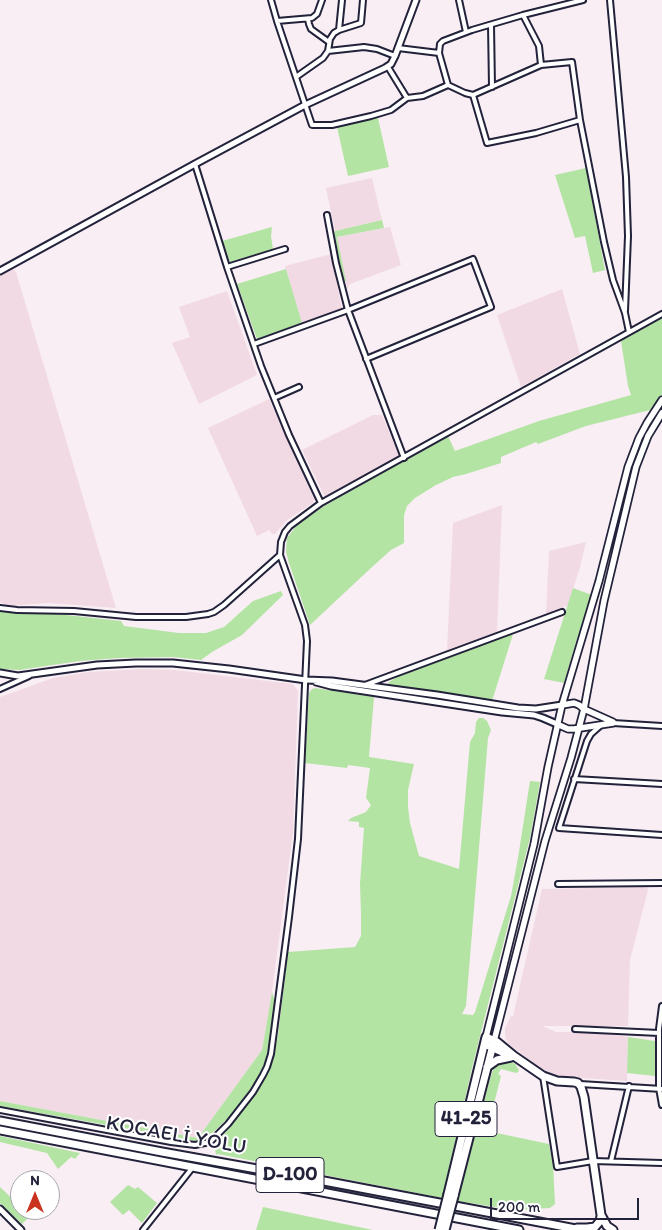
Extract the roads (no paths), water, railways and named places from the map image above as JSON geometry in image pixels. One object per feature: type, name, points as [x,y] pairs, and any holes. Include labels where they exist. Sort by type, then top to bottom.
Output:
[{"type":"highway","points":[[489,1042],[543,1076],[557,1081],[578,1084],[580,1087],[584,1097],[601,1215],[600,1221],[595,1227],[564,1227]]},
{"type":"highway","name":"41-25","points":[[439,1230],[472,1128],[486,1067],[489,1042]]},
{"type":"highway","name":"41-25","points":[[445,1230],[451,1195],[489,1042]]},
{"type":"highway","points":[[486,1067],[497,1060],[514,1056]]},
{"type":"highway","name":"KOCAELİ YOLU","points":[[0,1121],[581,1230]]},
{"type":"highway","name":"D-100","points":[[0,1130],[519,1230]]},
{"type":"highway","points":[[601,1215],[607,1226],[613,1230]]},
{"type":"main road","points":[[614,723],[568,729],[557,724],[599,581],[630,462],[643,431],[662,400]]},
{"type":"main road","points":[[579,728],[604,601],[636,467],[648,436],[662,413]]},
{"type":"main road","points":[[562,705],[574,703],[614,723]]},
{"type":"main road","name":"41-25","points":[[489,1042],[534,844],[557,724]]},
{"type":"main road","name":"41-25","points":[[489,1042],[547,832],[579,728]]},
{"type":"street","points":[[271,0],[312,124],[326,125],[382,113],[391,110],[407,98],[423,96],[448,86],[473,95],[541,65],[572,62],[580,120],[604,242],[613,280],[625,313],[628,332]]},
{"type":"street","points":[[277,21],[312,18],[317,14],[322,0]]},
{"type":"street","points":[[339,30],[342,0]]},
{"type":"street","points":[[296,77],[323,58],[328,51],[332,36],[339,30],[361,23],[364,0]]},
{"type":"street","points":[[0,271],[305,105],[382,70],[388,66],[395,56],[416,0]]},
{"type":"street","points":[[459,0],[466,32]]},
{"type":"street","points":[[558,0],[558,6]]},
{"type":"street","points":[[448,86],[439,53],[440,44],[443,41],[523,15],[583,0]]},
{"type":"street","points":[[610,0],[626,177],[628,236],[625,313]]},
{"type":"street","points":[[523,15],[539,46],[541,65]]},
{"type":"street","points":[[308,19],[311,29],[329,42]]},
{"type":"street","points":[[492,25],[492,87]]},
{"type":"street","points":[[328,51],[364,47],[395,56]]},
{"type":"street","points":[[398,48],[439,53]]},
{"type":"street","points":[[388,66],[407,98]]},
{"type":"street","points":[[473,95],[487,142],[528,135],[580,120]]},
{"type":"street","points":[[195,164],[227,267],[274,398],[321,503]]},
{"type":"street","points":[[327,215],[336,263],[348,310],[404,458]]},
{"type":"street","points":[[227,267],[285,249]]},
{"type":"street","points":[[254,344],[348,310],[474,259],[491,307],[366,359]]},
{"type":"street","points":[[0,1110],[171,1142],[200,1145],[210,1142],[228,1124],[253,1092],[267,1067],[271,1054],[298,839],[307,641],[305,625],[280,554],[281,542],[285,532],[290,526],[321,503],[662,314]]},
{"type":"street","points":[[274,398],[300,387]]},
{"type":"street","points":[[0,608],[74,611],[136,617],[186,618],[208,614],[224,605],[280,554]]},
{"type":"street","points":[[365,685],[562,612]]},
{"type":"street","points":[[0,673],[18,676],[97,665],[156,663],[215,667],[502,712],[534,715],[557,724]]},
{"type":"street","points":[[0,689],[31,675]]},
{"type":"street","points":[[306,680],[365,685],[518,708],[536,709],[562,705]]},
{"type":"street","points":[[614,723],[662,726]]},
{"type":"street","points":[[558,828],[587,741],[600,725]]},
{"type":"street","points":[[574,779],[662,784]]},
{"type":"street","points":[[547,832],[558,828],[662,834]]},
{"type":"street","points":[[558,884],[662,883]]},
{"type":"street","points":[[662,1006],[659,1033],[662,1106]]},
{"type":"street","points":[[575,1029],[659,1033]]},
{"type":"street","points":[[543,1076],[557,1167],[593,1160],[662,1163]]},
{"type":"street","points":[[578,1084],[660,1088]]},
{"type":"street","points":[[611,1161],[629,1086]]},
{"type":"street","points":[[143,1230],[193,1167]]},
{"type":"street","points":[[0,1210],[21,1230]]}]
